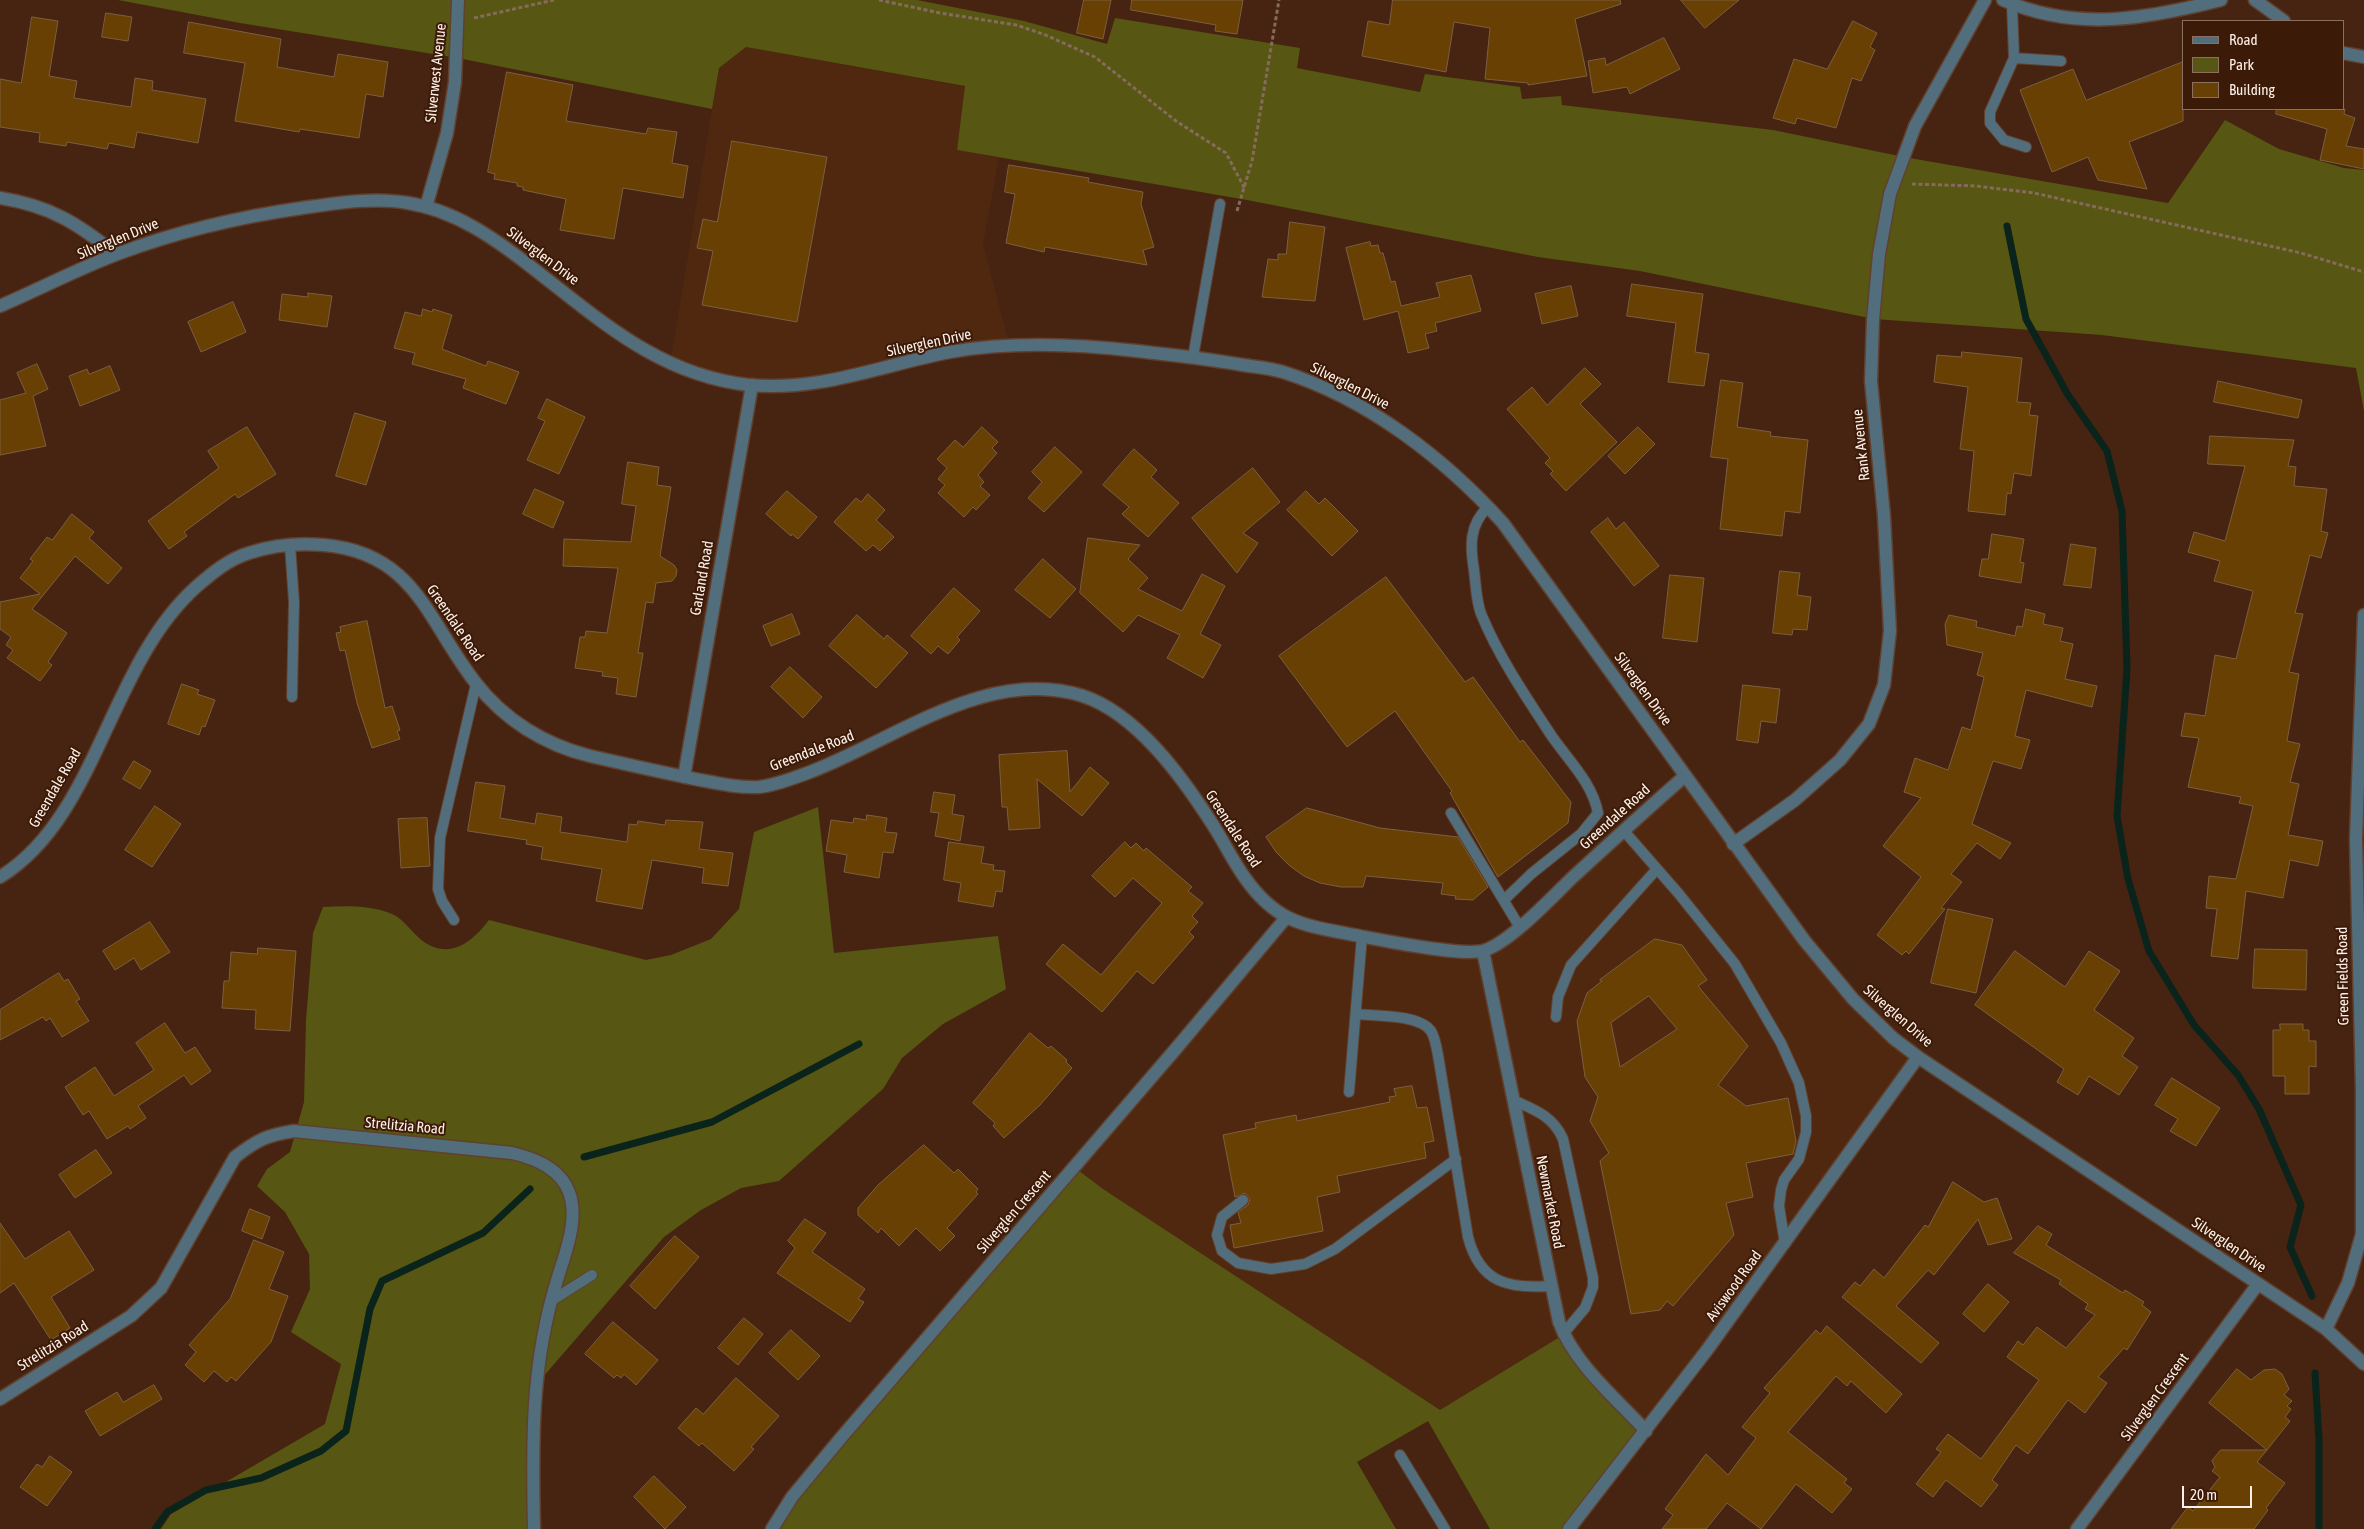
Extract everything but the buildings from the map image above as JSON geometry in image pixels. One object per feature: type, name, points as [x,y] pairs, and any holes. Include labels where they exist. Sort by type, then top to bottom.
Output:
[{"type":"street","name":"Silverwest Avenue","points":[[426,207],[447,133],[455,82],[458,0]]},
{"type":"street","name":"Rank Avenue","points":[[1733,844],[1795,800],[1840,760],[1869,724],[1884,685],[1890,631],[1884,516],[1871,381],[1873,320],[1879,254],[1894,183],[1915,126],[1985,0]]},
{"type":"street","points":[[2007,2],[2041,14],[2107,21],[2146,17],[2221,0]]},
{"type":"street","points":[[2255,0],[2283,20]]},
{"type":"street","points":[[2344,53],[2364,57]]},
{"type":"street","points":[[0,198],[50,210],[68,219],[116,254]]},
{"type":"street","name":"Silverglen Drive","points":[[0,306],[116,254],[184,231],[280,211],[337,203],[377,200],[426,207],[456,218],[483,231],[634,344],[694,374],[752,385],[810,384],[842,379],[949,352],[1010,346],[1081,347],[1193,357],[1280,371],[1320,386],[1366,410],[1439,460],[1503,523],[1804,940],[1853,999],[1887,1032],[1918,1057],[2326,1329],[2364,1364]]},
{"type":"street","name":"Garland Road","points":[[684,777],[752,385]]},
{"type":"street","name":"Greendale Road","points":[[0,877],[21,864],[39,846],[61,815],[144,653],[186,596],[235,558],[254,551],[290,545],[317,544],[344,547],[369,554],[387,564],[404,578],[425,606],[476,684],[508,717],[541,738],[572,751],[684,777],[734,786],[759,787],[781,783],[832,764],[950,708],[988,695],[1024,690],[1057,690],[1087,697],[1119,715],[1157,750],[1213,825],[1243,876],[1264,902],[1285,918],[1362,936],[1439,948],[1482,951],[1501,941],[1519,926],[1685,776]]},
{"type":"street","name":"Green Fields Road","points":[[2326,1329],[2348,1283],[2362,1234],[2362,1089],[2356,839],[2364,616]]},
{"type":"street","name":"Silverglen Crescent","points":[[772,1529],[792,1497],[846,1432],[1174,1051],[1285,918]]},
{"type":"street","name":"Newmarket Road","points":[[1482,951],[1556,1313],[1564,1334],[1581,1360],[1646,1431]]},
{"type":"street","name":"Aviswood Road","points":[[1569,1529],[1646,1431],[1785,1244],[1918,1057]]},
{"type":"street","name":"Strelitzia Road","points":[[0,1399],[130,1316],[161,1288],[235,1158],[251,1145],[270,1134],[294,1131],[512,1153],[534,1158],[560,1178],[569,1193],[572,1213],[568,1246],[551,1301],[540,1348],[533,1407],[534,1529]]},
{"type":"street","name":"Silverglen Crescent","points":[[2077,1529],[2258,1284]]},
{"type":"lane","points":[[2007,2],[2014,58],[1990,112],[1990,123],[2004,140],[2026,147]]},
{"type":"lane","points":[[2014,58],[2060,61]]},
{"type":"lane","points":[[1193,357],[1220,204]]},
{"type":"lane","points":[[1488,507],[1478,517],[1472,535],[1472,560],[1481,614],[1518,682],[1594,796],[1598,812],[1581,834],[1531,874],[1504,900]]},
{"type":"lane","points":[[290,545],[294,602],[292,697]]},
{"type":"lane","points":[[454,920],[442,901],[438,889],[440,838],[476,684]]},
{"type":"lane","points":[[1451,813],[1519,926]]},
{"type":"lane","points":[[1624,832],[1679,894],[1735,964],[1781,1043],[1799,1083],[1806,1116],[1806,1132],[1798,1159],[1784,1180],[1780,1190],[1779,1206],[1785,1244]]},
{"type":"lane","points":[[1556,1017],[1558,997],[1571,966],[1656,870]]},
{"type":"lane","points":[[1349,1092],[1362,936]]},
{"type":"lane","points":[[1356,1014],[1418,1020],[1430,1029],[1437,1048],[1468,1236],[1476,1259],[1495,1278],[1504,1284],[1524,1288],[1551,1286]]},
{"type":"lane","points":[[1513,1100],[1542,1114],[1554,1122],[1559,1130],[1584,1234],[1592,1287],[1585,1308],[1564,1334]]},
{"type":"lane","points":[[1243,1200],[1222,1217],[1217,1235],[1222,1251],[1238,1263],[1271,1269],[1305,1264],[1335,1249],[1456,1159]]},
{"type":"lane","points":[[551,1301],[592,1274]]},
{"type":"lane","points":[[1400,1455],[1446,1529]]},
{"type":"path","points":[[458,22],[554,0]]},
{"type":"path","points":[[879,0],[940,13],[1016,25],[1043,34],[1095,57],[1176,121],[1226,154],[1245,189]]},
{"type":"path","points":[[1218,219],[1238,210],[1245,189],[1252,161],[1278,0]]},
{"type":"path","points":[[1894,183],[1976,186],[2034,193],[2301,253],[2364,272]]},
{"type":"shaded area","points":[[746,47],[966,87],[957,150],[999,158],[983,244],[1010,347],[777,387],[670,364],[719,68]]},
{"type":"shaded area","points":[[1684,776],[1804,942],[1919,1058],[1646,1431],[1563,1335],[1440,1410],[1103,1189],[1074,1167],[1286,918],[1463,950],[1501,941]]},
{"type":"green space","points":[[118,0],[917,0],[1024,21],[1107,44],[1115,18],[1300,48],[1297,68],[1420,92],[1425,74],[1520,87],[1522,99],[1561,96],[1562,105],[1773,130],[1904,157],[2168,203],[2225,120],[2279,149],[2344,168],[2364,170],[2364,411],[2356,368],[2102,335],[1874,319],[1640,271],[1538,257],[1247,200],[957,150],[965,86],[746,47],[719,68],[712,109],[458,58],[240,23]]},
{"type":"green space","points":[[818,807],[834,953],[998,936],[1006,989],[943,1024],[902,1058],[883,1089],[779,1181],[741,1188],[701,1210],[664,1237],[536,1385],[531,1529],[161,1529],[171,1514],[325,1424],[341,1364],[291,1332],[310,1289],[309,1254],[285,1212],[257,1186],[267,1169],[290,1152],[304,1102],[306,1020],[313,933],[323,907],[349,906],[392,914],[401,919],[424,942],[443,949],[461,946],[469,941],[489,920],[646,960],[671,955],[711,939],[739,909],[754,832]]},
{"type":"green space","points":[[1074,1167],[1103,1189],[1440,1410],[1563,1335],[1646,1431],[1571,1529],[1490,1529],[1428,1421],[1357,1462],[1396,1529],[771,1529]]},
{"type":"waterway","points":[[2007,226],[2026,319],[2068,395],[2107,451],[2122,511],[2127,668],[2117,816],[2128,879],[2149,951],[2194,1025],[2238,1075],[2259,1109],[2301,1205],[2290,1247],[2312,1296]]},
{"type":"waterway","points":[[584,1157],[712,1122],[859,1044]]},
{"type":"waterway","points":[[155,1529],[167,1512],[206,1490],[261,1478],[321,1451],[346,1431],[370,1309],[382,1281],[483,1233],[530,1189]]},
{"type":"waterway","points":[[2315,1373],[2319,1440],[2319,1529]]}]
